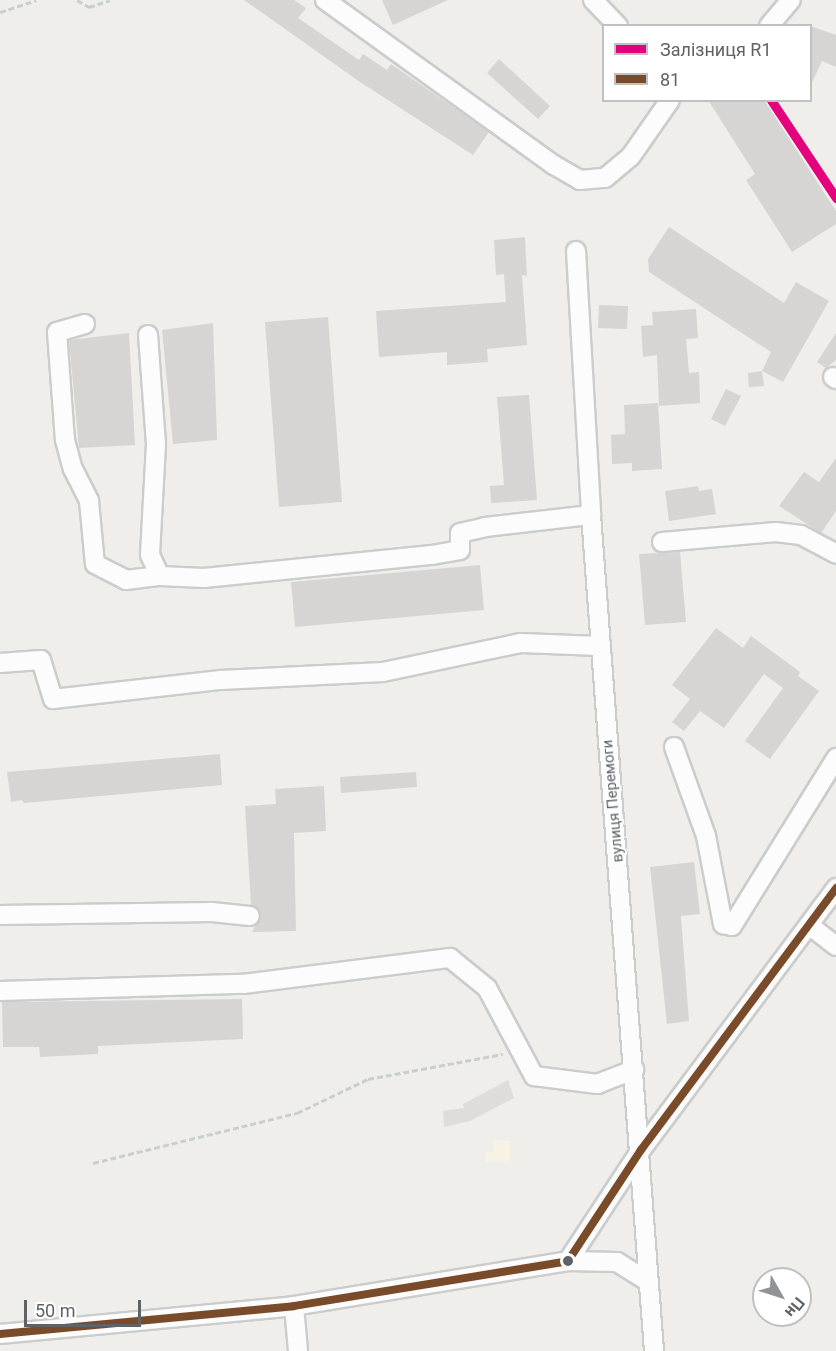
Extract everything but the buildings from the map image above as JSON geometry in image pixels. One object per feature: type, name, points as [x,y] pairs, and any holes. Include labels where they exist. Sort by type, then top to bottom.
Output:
[{"type":"street","points":[[325,0],[554,165],[580,180],[605,178],[631,156],[669,102]]},
{"type":"street","points":[[593,0],[616,24]]},
{"type":"street","points":[[771,24],[791,0]]},
{"type":"street","name":"вулиця Перемоги","points":[[576,251],[600,646],[641,1150],[646,1281],[654,1351]]},
{"type":"street","points":[[84,324],[57,332],[65,440],[73,470],[89,501],[95,564],[126,580],[160,576],[204,579],[432,555],[460,550],[460,533],[485,526],[591,515]]},
{"type":"street","points":[[148,335],[156,444],[150,555],[160,576]]},
{"type":"street","points":[[662,542],[776,532],[801,535],[836,554]]},
{"type":"street","points":[[0,663],[41,660],[53,699],[221,680],[383,672],[521,643],[600,646]]},
{"type":"street","points":[[674,747],[706,836],[723,924],[732,926],[836,759]]},
{"type":"street","points":[[568,1262],[641,1150],[836,888]]},
{"type":"street","points":[[0,915],[212,912],[250,916]]},
{"type":"street","points":[[809,924],[836,946]]},
{"type":"street","points":[[0,991],[243,984],[450,957],[487,988],[534,1076],[597,1084],[634,1070]]},
{"type":"street","points":[[0,1334],[294,1306],[568,1262],[617,1262],[646,1281]]},
{"type":"street","points":[[294,1306],[298,1351]]},
{"type":"path","points":[[0,12],[36,0]]},
{"type":"path","points":[[78,0],[89,7],[110,0]]},
{"type":"path","points":[[93,1163],[134,1150],[297,1113],[368,1078],[519,1051]]},
{"type":"shaded area","points":[[508,1080],[514,1098],[470,1121],[444,1127],[443,1111],[464,1108],[463,1104]]},
{"type":"shaded area","points":[[494,1141],[510,1141],[510,1161],[486,1162],[486,1152],[494,1152]]},
{"type":"rail line","name":"R1","points":[[772,102],[836,198]]},
{"type":"transit line","name":"81","points":[[0,1334],[294,1306],[568,1261],[641,1150],[836,888]]}]
